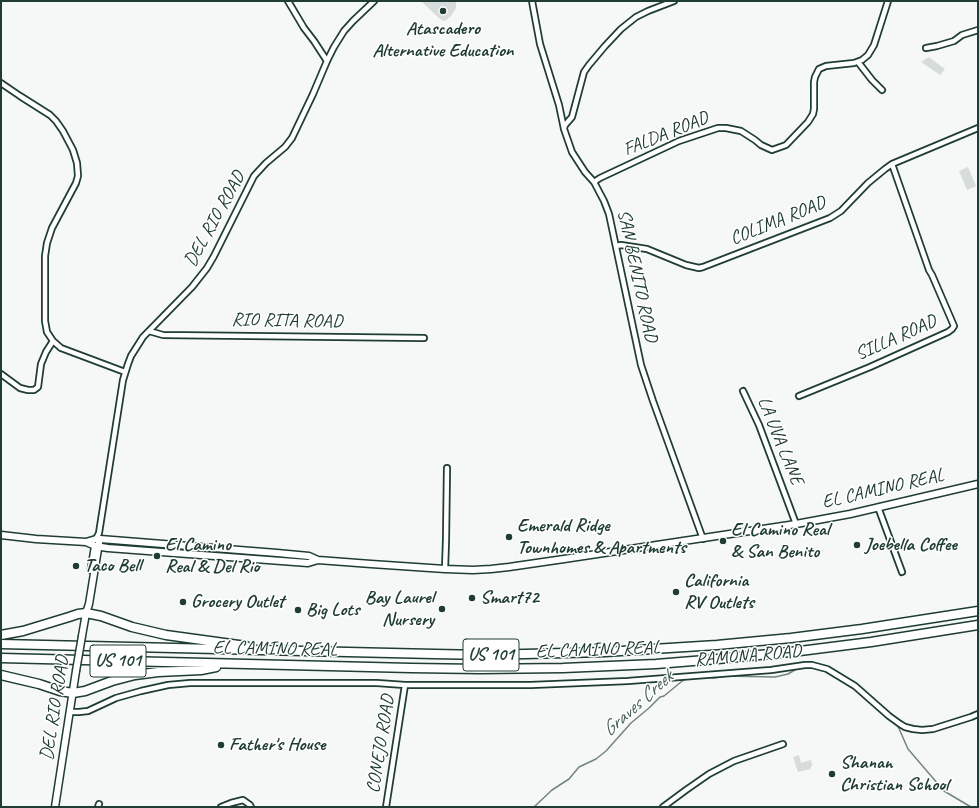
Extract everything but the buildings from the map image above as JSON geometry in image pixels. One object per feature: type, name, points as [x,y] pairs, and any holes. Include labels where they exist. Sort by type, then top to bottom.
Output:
[{"type":"highway","name":"EL CAMINO REAL","points":[[1,644],[485,655],[565,654],[655,650],[791,638],[869,628],[978,611]]},
{"type":"highway","points":[[1,635],[23,631],[69,616],[86,613],[101,616],[132,627],[166,636],[282,651]]},
{"type":"highway","name":"EL CAMINO REAL","points":[[1,658],[480,669],[549,668],[634,665],[800,651],[871,642],[978,625]]},
{"type":"highway","points":[[1,675],[72,693],[85,691],[112,681],[135,675],[163,671],[201,670],[235,664]]},
{"type":"main road","name":"EL CAMINO REAL","points":[[86,542],[98,537],[309,556],[318,560],[445,569],[473,570],[505,568],[822,520],[978,484]]},
{"type":"main road","name":"EL CAMINO REAL","points":[[1,535],[86,542],[97,546],[308,563],[318,560]]},
{"type":"main road","name":"DEL RIO ROAD","points":[[55,807],[72,693],[86,613],[89,604],[98,537]]},
{"type":"street","points":[[288,1],[304,28],[327,61]]},
{"type":"street","name":"DEL RIO ROAD","points":[[98,537],[125,372],[135,349],[143,337],[192,287],[207,268],[254,176],[266,163],[285,147],[292,138],[314,93],[327,61],[344,31],[353,20],[374,1]]},
{"type":"street","name":"SAN BENITO ROAD","points":[[532,1],[540,44],[572,152],[585,172],[594,182],[610,214],[641,365],[655,408],[703,538]]},
{"type":"street","points":[[564,129],[565,125],[572,117],[584,72],[605,46],[621,29],[636,17],[674,1]]},
{"type":"street","points":[[882,90],[858,62],[868,55],[874,45],[888,1]]},
{"type":"street","points":[[926,48],[954,41],[962,35],[978,30]]},
{"type":"street","name":"FALDA ROAD","points":[[594,182],[679,141],[718,128],[740,131],[772,150],[786,145],[808,122],[813,114],[814,82],[819,69],[826,66],[858,62]]},
{"type":"street","points":[[1,83],[50,115],[56,121],[73,150],[77,163],[78,176],[76,183],[50,233],[46,248],[45,321],[48,332],[53,342],[61,348],[125,372]]},
{"type":"street","name":"COLIMA ROAD","points":[[616,246],[621,245],[647,249],[686,265],[703,267],[830,218],[841,211],[868,183],[892,164],[978,128]]},
{"type":"street","name":"SILLA ROAD","points":[[800,396],[948,332],[954,326],[929,270],[892,164]]},
{"type":"street","name":"RIO RITA ROAD","points":[[150,331],[163,334],[424,338]]},
{"type":"street","points":[[1,374],[20,388],[34,390],[38,387],[41,364],[46,352],[53,342]]},
{"type":"street","name":"LA UVA LANE","points":[[743,391],[759,425],[796,524]]},
{"type":"street","points":[[445,569],[447,468]]},
{"type":"street","points":[[878,507],[902,572]]},
{"type":"street","name":"RAMONA ROAD","points":[[70,712],[84,712],[116,698],[141,691],[168,685],[190,683],[531,685],[628,681],[812,665],[827,669],[858,688],[889,716],[905,727],[922,730],[933,729],[978,714]]},
{"type":"street","name":"CONEJO ROAD","points":[[386,807],[405,685]]},
{"type":"street","points":[[663,807],[709,774],[734,761],[782,744]]},
{"type":"street","points":[[221,807],[243,800],[251,807]]},
{"type":"shaded area","name":"Atascadero Alternative Education","points":[[421,1],[456,1],[456,8],[451,16],[445,21],[441,20]]},
{"type":"shaded area","points":[[929,57],[945,69],[940,75],[921,62]]},
{"type":"shaded area","points":[[968,167],[976,186],[967,190],[959,171]]},
{"type":"shaded area","points":[[799,755],[801,763],[811,760],[812,765],[810,769],[798,772],[793,757]]},
{"type":"waterway","name":"Graves Creek","points":[[706,677],[775,677],[788,674],[800,667]]},
{"type":"waterway","name":"Graves Creek","points":[[534,807],[552,790],[569,779],[579,767],[596,759],[606,751],[631,723],[660,697],[664,696],[687,678]]},
{"type":"waterway","name":"Graves Creek","points":[[897,724],[908,749],[944,791],[971,807]]},
{"type":"place","name":"Atascadero Alternative Education","points":[[443,11]]},
{"type":"place","name":"Emerald Ridge Townhomes & Apartments","points":[[509,537]]},
{"type":"place","name":"El Camino Real & San Benito","points":[[723,541]]},
{"type":"place","name":"Joebella Coffee","points":[[857,545]]},
{"type":"place","name":"El Camino Real & Del Rio","points":[[157,556]]},
{"type":"place","name":"Taco Bell","points":[[76,566]]},
{"type":"place","name":"California RV Outlets","points":[[676,592]]},
{"type":"place","name":"Smart72","points":[[472,598]]},
{"type":"place","name":"Grocery Outlet","points":[[183,602]]},
{"type":"place","name":"Bay Laurel Nursery","points":[[442,609]]},
{"type":"place","name":"Big Lots","points":[[298,610]]},
{"type":"place","name":"Father's House","points":[[221,745]]},
{"type":"place","name":"Shanan Christian School","points":[[832,774]]}]
